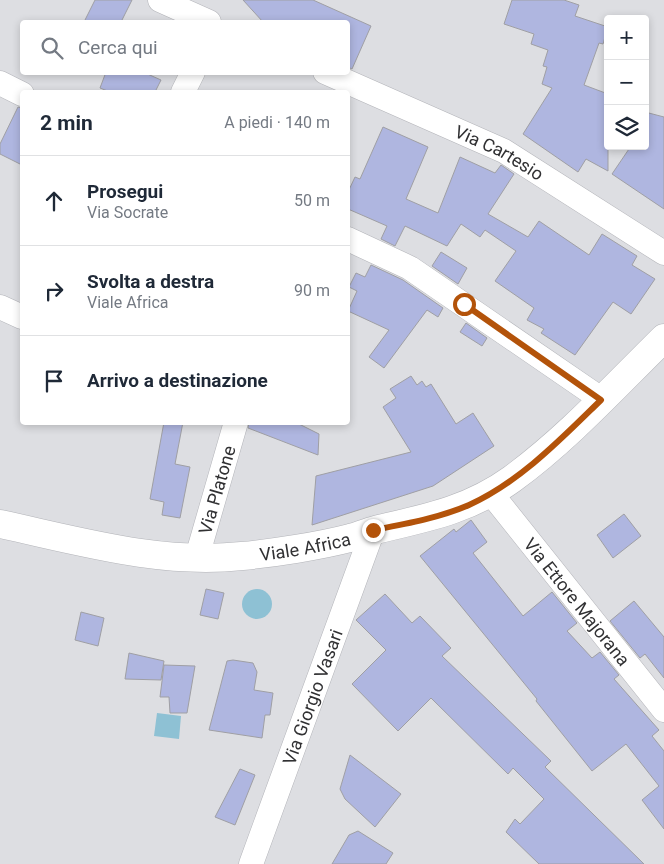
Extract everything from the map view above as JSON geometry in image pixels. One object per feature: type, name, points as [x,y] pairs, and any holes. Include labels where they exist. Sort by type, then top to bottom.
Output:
[{"type":"main road","name":"Viale Africa","points":[[0,524],[136,553],[197,557],[242,556],[350,538],[373,530],[429,519],[470,504],[511,480],[552,447],[664,338]]},
{"type":"street","points":[[160,0],[205,20]]},
{"type":"street","points":[[184,90],[192,75]]},
{"type":"street","name":"Via Cartesio","points":[[332,75],[504,151],[664,253]]},
{"type":"street","points":[[0,83],[20,93]]},
{"type":"street","points":[[350,240],[410,268],[601,400]]},
{"type":"street","points":[[0,307],[20,316]]},
{"type":"street","name":"Via Platone","points":[[197,557],[235,425]]},
{"type":"street","name":"Via Ettore Majorana","points":[[490,492],[664,710]]},
{"type":"street","name":"Via Giorgio Vasari","points":[[251,864],[373,530]]},
{"type":"water","points":[[257,589],[263,590],[271,598],[271,610],[263,618],[257,619],[251,618],[243,610],[242,604],[243,598],[251,590]]},
{"type":"water","points":[[157,713],[181,716],[179,739],[154,736]]},
{"type":"building","points":[[95,0],[132,0],[122,20],[85,20]]},
{"type":"building","points":[[243,0],[313,0],[371,26],[352,69],[350,68],[350,20],[261,20]]},
{"type":"building","points":[[512,0],[564,0],[579,5],[575,16],[604,26],[603,44],[599,43],[584,85],[604,92],[604,150],[608,150],[608,171],[586,159],[578,172],[523,134],[552,88],[542,84],[547,67],[543,66],[548,50],[531,44],[534,34],[504,24]]},
{"type":"building","points":[[105,75],[150,75],[161,80],[156,90],[105,90],[100,88]]},
{"type":"building","points":[[18,107],[20,108],[20,164],[0,154],[0,144]]},
{"type":"building","points":[[649,113],[664,117],[664,209],[612,174],[628,150],[649,150]]},
{"type":"building","points":[[383,127],[428,147],[406,199],[438,213],[460,157],[495,173],[501,165],[514,174],[488,214],[528,237],[539,221],[589,255],[602,234],[637,256],[632,265],[655,279],[631,314],[613,302],[575,355],[541,333],[544,329],[527,320],[534,308],[495,281],[516,251],[485,230],[480,237],[461,224],[447,246],[405,226],[395,246],[381,239],[387,226],[350,210],[350,188],[355,177],[360,179]]},
{"type":"building","points":[[441,252],[467,268],[458,284],[432,266]]},
{"type":"building","points":[[371,265],[403,280],[443,308],[438,317],[427,310],[384,368],[369,357],[389,330],[350,312],[350,307],[357,291],[350,288],[350,285],[356,273],[365,277]]},
{"type":"building","points":[[466,323],[487,338],[482,346],[460,332]]},
{"type":"building","points":[[411,376],[417,385],[422,381],[426,387],[431,384],[456,424],[473,413],[494,446],[433,486],[312,525],[316,476],[411,452],[383,407],[396,398],[390,389]]},
{"type":"building","points":[[163,425],[182,425],[175,464],[190,467],[180,518],[162,515],[164,502],[150,499]]},
{"type":"building","points":[[248,425],[301,425],[319,434],[318,455],[248,428]]},
{"type":"building","points":[[624,514],[641,536],[613,558],[597,535]]},
{"type":"building","points":[[471,520],[487,542],[473,553],[523,616],[552,592],[577,623],[567,631],[592,658],[600,652],[619,675],[614,679],[659,730],[652,736],[664,751],[664,829],[642,800],[659,786],[626,744],[592,771],[536,701],[537,699],[420,556],[454,529],[456,532]]},
{"type":"building","points":[[206,589],[224,593],[218,619],[200,615]]},
{"type":"building","points":[[385,594],[412,623],[420,616],[451,648],[442,656],[551,761],[545,767],[644,864],[539,864],[506,832],[515,819],[520,824],[544,799],[513,768],[508,774],[431,698],[398,731],[352,684],[386,650],[356,620]]},
{"type":"building","points":[[634,601],[664,637],[664,678],[645,654],[640,658],[610,621]]},
{"type":"building","points":[[81,612],[104,618],[98,646],[75,640]]},
{"type":"building","points":[[129,653],[164,661],[161,680],[125,679]]},
{"type":"building","points":[[227,661],[253,663],[257,672],[254,690],[273,693],[270,715],[265,715],[262,738],[209,730]]},
{"type":"building","points":[[164,665],[195,666],[187,713],[170,713],[169,697],[160,697]]},
{"type":"building","points":[[350,755],[401,794],[375,827],[345,799],[340,789]]},
{"type":"building","points":[[240,769],[255,775],[235,825],[215,817]]},
{"type":"building","points":[[358,831],[393,853],[386,864],[332,864],[349,835]]},
{"type":"route","points":[[373,530],[429,519],[470,504],[511,480],[552,447],[601,400],[464,304]]}]
